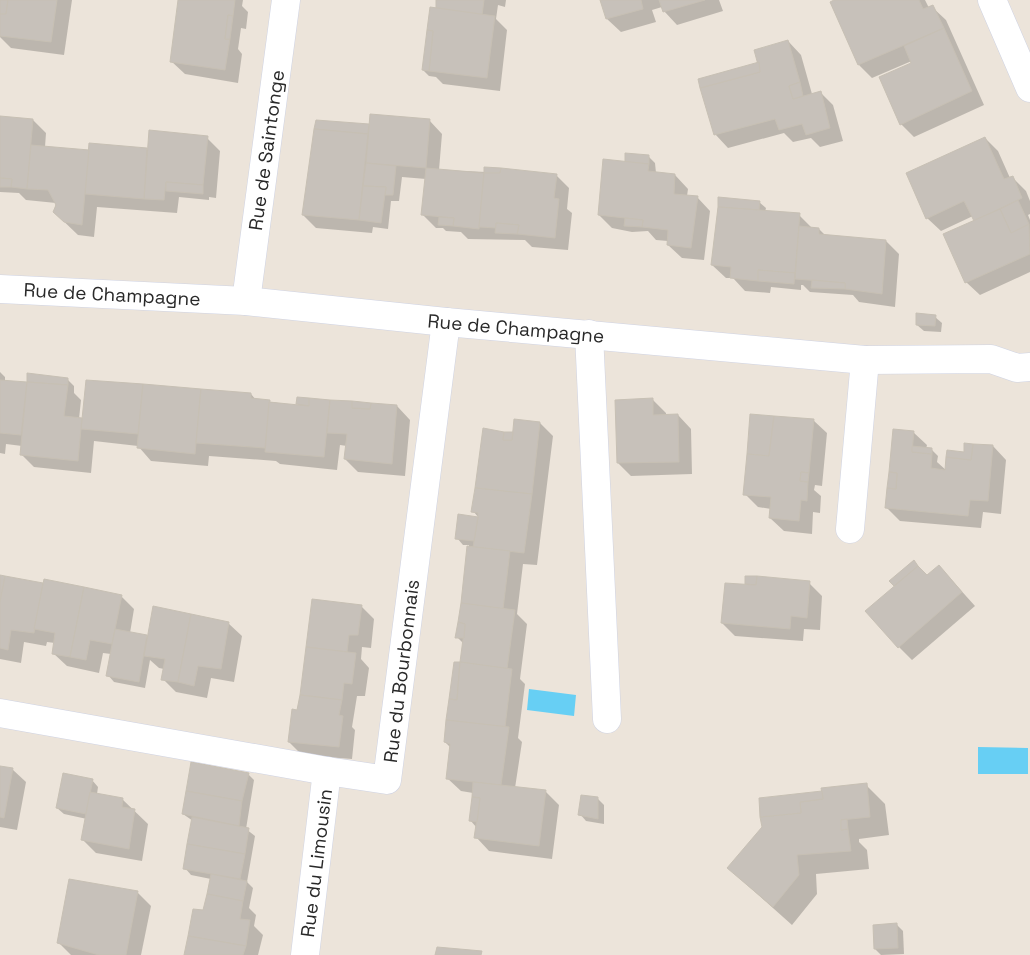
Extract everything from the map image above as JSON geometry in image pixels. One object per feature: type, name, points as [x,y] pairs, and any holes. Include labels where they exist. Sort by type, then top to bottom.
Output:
[{"type":"street","name":"Rue de Saintonge","points":[[246,301],[286,0]]},
{"type":"street","points":[[992,0],[1030,88]]},
{"type":"street","name":"Rue de Champagne","points":[[0,288],[246,301],[446,322],[865,360],[991,359],[1026,363]]},
{"type":"street","name":"Rue du Bourbonnais","points":[[0,713],[326,771],[387,780],[446,322]]},
{"type":"street","points":[[589,334],[607,719]]},
{"type":"street","points":[[850,529],[865,360]]},
{"type":"street","name":"Rue du Limousin","points":[[305,955],[326,771]]},
{"type":"water","points":[[529,689],[576,695],[574,716],[527,710]]},
{"type":"water","points":[[978,747],[1028,748],[1028,774],[978,774]]},
{"type":"building","points":[[0,0],[8,0],[6,14],[0,14]]},
{"type":"building","points":[[8,0],[57,0],[51,42],[0,36],[0,14],[6,14]]},
{"type":"building","points":[[178,0],[235,0],[233,16],[228,15],[225,39],[230,39],[225,70],[170,62]]},
{"type":"building","points":[[436,0],[484,0],[482,15],[436,8]]},
{"type":"building","points":[[600,0],[641,0],[643,9],[606,19]]},
{"type":"building","points":[[659,0],[705,0],[663,12]]},
{"type":"building","points":[[834,0],[919,0],[923,9],[933,5],[944,28],[858,65],[830,2]]},
{"type":"building","points":[[430,7],[495,16],[487,78],[429,71],[433,31],[427,30]]},
{"type":"building","points":[[228,15],[233,16],[230,39],[225,39]]},
{"type":"building","points":[[944,28],[972,91],[900,125],[879,77],[911,63],[904,46]]},
{"type":"building","points":[[427,30],[433,31],[429,71],[422,70]]},
{"type":"building","points":[[788,40],[800,82],[789,86],[793,99],[821,91],[830,128],[806,135],[802,124],[779,130],[775,119],[714,135],[700,88],[760,72],[754,50]]},
{"type":"building","points":[[759,62],[760,72],[700,88],[698,79]]},
{"type":"building","points":[[800,82],[803,96],[793,99],[789,86]]},
{"type":"building","points":[[370,114],[430,119],[426,168],[366,163]]},
{"type":"building","points":[[0,116],[33,119],[27,189],[11,187],[12,179],[0,178]]},
{"type":"building","points":[[316,120],[369,124],[368,134],[314,129]]},
{"type":"building","points":[[314,129],[368,134],[359,220],[302,215]]},
{"type":"building","points":[[149,130],[208,136],[203,185],[166,182],[164,200],[144,199]]},
{"type":"building","points":[[985,137],[1004,179],[1013,176],[1022,198],[974,221],[964,201],[926,219],[906,173]]},
{"type":"building","points":[[89,143],[147,148],[144,199],[85,194]]},
{"type":"building","points":[[31,145],[89,150],[82,225],[64,222],[53,212],[56,205],[48,190],[27,189]]},
{"type":"building","points":[[625,153],[649,155],[649,164],[625,162]]},
{"type":"building","points":[[603,159],[649,164],[648,171],[675,174],[674,194],[698,196],[691,248],[667,245],[668,230],[642,227],[643,220],[598,215]]},
{"type":"building","points":[[366,163],[396,166],[393,195],[385,195],[386,187],[363,186]]},
{"type":"building","points":[[484,167],[501,168],[500,173],[484,173]]},
{"type":"building","points":[[426,168],[484,173],[479,229],[453,226],[454,218],[421,215]]},
{"type":"building","points":[[501,168],[557,174],[554,198],[559,199],[555,238],[517,234],[519,225],[496,223],[496,228],[479,227],[484,173],[500,173]]},
{"type":"building","points":[[0,178],[12,179],[11,187],[0,187]]},
{"type":"building","points":[[166,182],[203,185],[203,194],[166,191]]},
{"type":"building","points":[[363,186],[386,187],[381,223],[359,220]]},
{"type":"building","points":[[718,197],[760,201],[759,210],[718,207]]},
{"type":"building","points":[[1018,200],[1029,224],[1011,233],[1000,209]]},
{"type":"building","points":[[718,207],[800,213],[795,273],[758,270],[758,281],[730,278],[731,267],[711,265]]},
{"type":"building","points":[[1000,209],[1011,233],[1029,224],[1030,254],[965,283],[943,234]]},
{"type":"building","points":[[439,217],[454,218],[453,226],[438,225]]},
{"type":"building","points":[[625,218],[643,220],[642,227],[624,226]]},
{"type":"building","points":[[496,223],[519,225],[517,234],[495,233]]},
{"type":"building","points":[[799,226],[819,228],[819,234],[886,240],[882,294],[845,289],[845,283],[795,279]]},
{"type":"building","points":[[758,270],[795,273],[794,284],[758,281]]},
{"type":"building","points":[[812,280],[845,283],[845,289],[811,288]]},
{"type":"building","points":[[916,313],[936,315],[935,326],[916,325]]},
{"type":"building","points":[[27,373],[68,378],[68,385],[27,382]]},
{"type":"building","points":[[0,380],[27,382],[21,435],[0,433]]},
{"type":"building","points":[[86,380],[143,384],[138,434],[81,429]]},
{"type":"building","points":[[27,382],[68,385],[64,416],[82,418],[78,461],[20,455]]},
{"type":"building","points":[[143,384],[201,389],[195,454],[137,448]]},
{"type":"building","points":[[201,389],[251,393],[251,398],[270,400],[265,448],[196,443]]},
{"type":"building","points":[[297,397],[309,398],[309,406],[296,404]]},
{"type":"building","points":[[309,398],[330,400],[324,457],[265,452],[269,402],[309,406]]},
{"type":"building","points":[[653,398],[653,415],[678,414],[679,462],[617,463],[615,400]]},
{"type":"building","points":[[330,400],[352,401],[352,408],[370,409],[371,403],[397,405],[392,464],[344,459],[347,434],[327,433]]},
{"type":"building","points":[[352,401],[371,403],[370,409],[352,408]]},
{"type":"building","points":[[750,414],[774,416],[769,456],[747,454]]},
{"type":"building","points":[[774,416],[814,419],[809,473],[801,472],[800,481],[808,482],[807,501],[801,500],[799,521],[769,518],[771,497],[743,495],[747,454],[769,456]]},
{"type":"building","points":[[514,419],[540,422],[532,494],[475,488],[483,428],[504,432],[503,440],[512,440]]},
{"type":"building","points":[[893,429],[914,431],[912,452],[932,454],[931,468],[945,470],[946,457],[971,460],[973,444],[993,445],[988,501],[970,500],[968,516],[885,508],[887,488],[896,489],[897,473],[889,472]]},
{"type":"building","points":[[504,432],[513,432],[512,440],[503,440]]},
{"type":"building","points":[[964,443],[973,444],[971,460],[946,457],[947,450],[964,452]]},
{"type":"building","points":[[912,446],[932,448],[932,454],[912,452]]},
{"type":"building","points":[[801,472],[809,473],[808,482],[800,481]]},
{"type":"building","points":[[889,472],[897,473],[896,489],[887,488]]},
{"type":"building","points":[[475,488],[532,494],[524,553],[473,547],[478,517],[478,513],[471,512]]},
{"type":"building","points":[[458,514],[478,517],[474,541],[455,539]]},
{"type":"building","points":[[467,546],[510,551],[503,609],[461,603]]},
{"type":"building","points":[[914,560],[918,566],[894,586],[889,581]]},
{"type":"building","points":[[939,565],[962,592],[898,648],[865,611],[918,566],[927,575]]},
{"type":"building","points":[[0,575],[5,576],[0,602]]},
{"type":"building","points":[[5,576],[43,583],[34,633],[11,630],[8,650],[0,648],[0,602]]},
{"type":"building","points":[[745,576],[757,576],[756,585],[745,584]]},
{"type":"building","points":[[757,576],[810,581],[807,618],[791,616],[790,629],[721,623],[725,583],[756,585]]},
{"type":"building","points":[[44,579],[84,587],[70,657],[52,654],[55,633],[34,629]]},
{"type":"building","points":[[84,587],[122,595],[112,644],[90,640],[86,660],[70,657]]},
{"type":"building","points":[[312,599],[362,605],[358,635],[349,635],[347,652],[306,647]]},
{"type":"building","points":[[461,603],[515,610],[507,669],[460,662],[465,624],[458,622]]},
{"type":"building","points":[[153,606],[191,614],[178,682],[161,680],[165,659],[144,656]]},
{"type":"building","points":[[191,614],[229,622],[221,669],[198,666],[194,686],[178,682]]},
{"type":"building","points":[[458,622],[465,624],[464,638],[455,638]]},
{"type":"building","points":[[115,629],[147,635],[139,682],[106,676]]},
{"type":"building","points":[[306,647],[356,653],[352,684],[344,683],[342,700],[300,695]]},
{"type":"building","points":[[454,662],[460,662],[457,700],[449,699]]},
{"type":"building","points":[[460,662],[512,669],[505,727],[446,720],[449,699],[457,700]]},
{"type":"building","points":[[300,695],[342,700],[339,715],[343,716],[339,747],[288,742],[292,709],[297,710]]},
{"type":"building","points":[[446,720],[509,727],[501,785],[446,779],[450,744],[444,742]]},
{"type":"building","points":[[191,762],[249,773],[242,801],[186,791]]},
{"type":"building","points":[[0,766],[13,768],[4,818],[0,817]]},
{"type":"building","points":[[63,773],[93,779],[86,814],[56,808]]},
{"type":"building","points":[[473,782],[546,790],[539,846],[474,838],[480,798],[472,797]]},
{"type":"building","points":[[867,783],[870,817],[841,820],[841,830],[848,829],[851,851],[797,855],[799,875],[773,907],[727,868],[762,827],[760,817],[801,813],[800,802],[823,799],[821,788]]},
{"type":"building","points":[[186,791],[242,801],[239,826],[182,814]]},
{"type":"building","points":[[822,791],[823,799],[800,802],[801,813],[760,817],[759,798]]},
{"type":"building","points":[[90,792],[123,798],[122,807],[135,809],[129,849],[81,840]]},
{"type":"building","points":[[581,795],[598,797],[598,819],[578,815]]},
{"type":"building","points":[[472,797],[480,798],[477,822],[469,821]]},
{"type":"building","points":[[192,817],[249,828],[245,854],[187,844]]},
{"type":"building","points":[[847,819],[848,829],[841,830],[841,820]]},
{"type":"building","points":[[187,844],[245,854],[240,879],[183,869]]},
{"type":"building","points":[[211,874],[247,881],[243,901],[207,894]]},
{"type":"building","points":[[69,879],[138,891],[126,955],[99,955],[57,943]]},
{"type":"building","points":[[207,894],[243,901],[240,919],[250,920],[246,946],[188,936],[193,909],[203,910]]},
{"type":"building","points":[[897,923],[898,948],[874,949],[873,925]]},
{"type":"building","points":[[188,936],[246,946],[243,955],[184,955]]},
{"type":"building","points":[[437,947],[482,951],[481,955],[435,955]]}]
